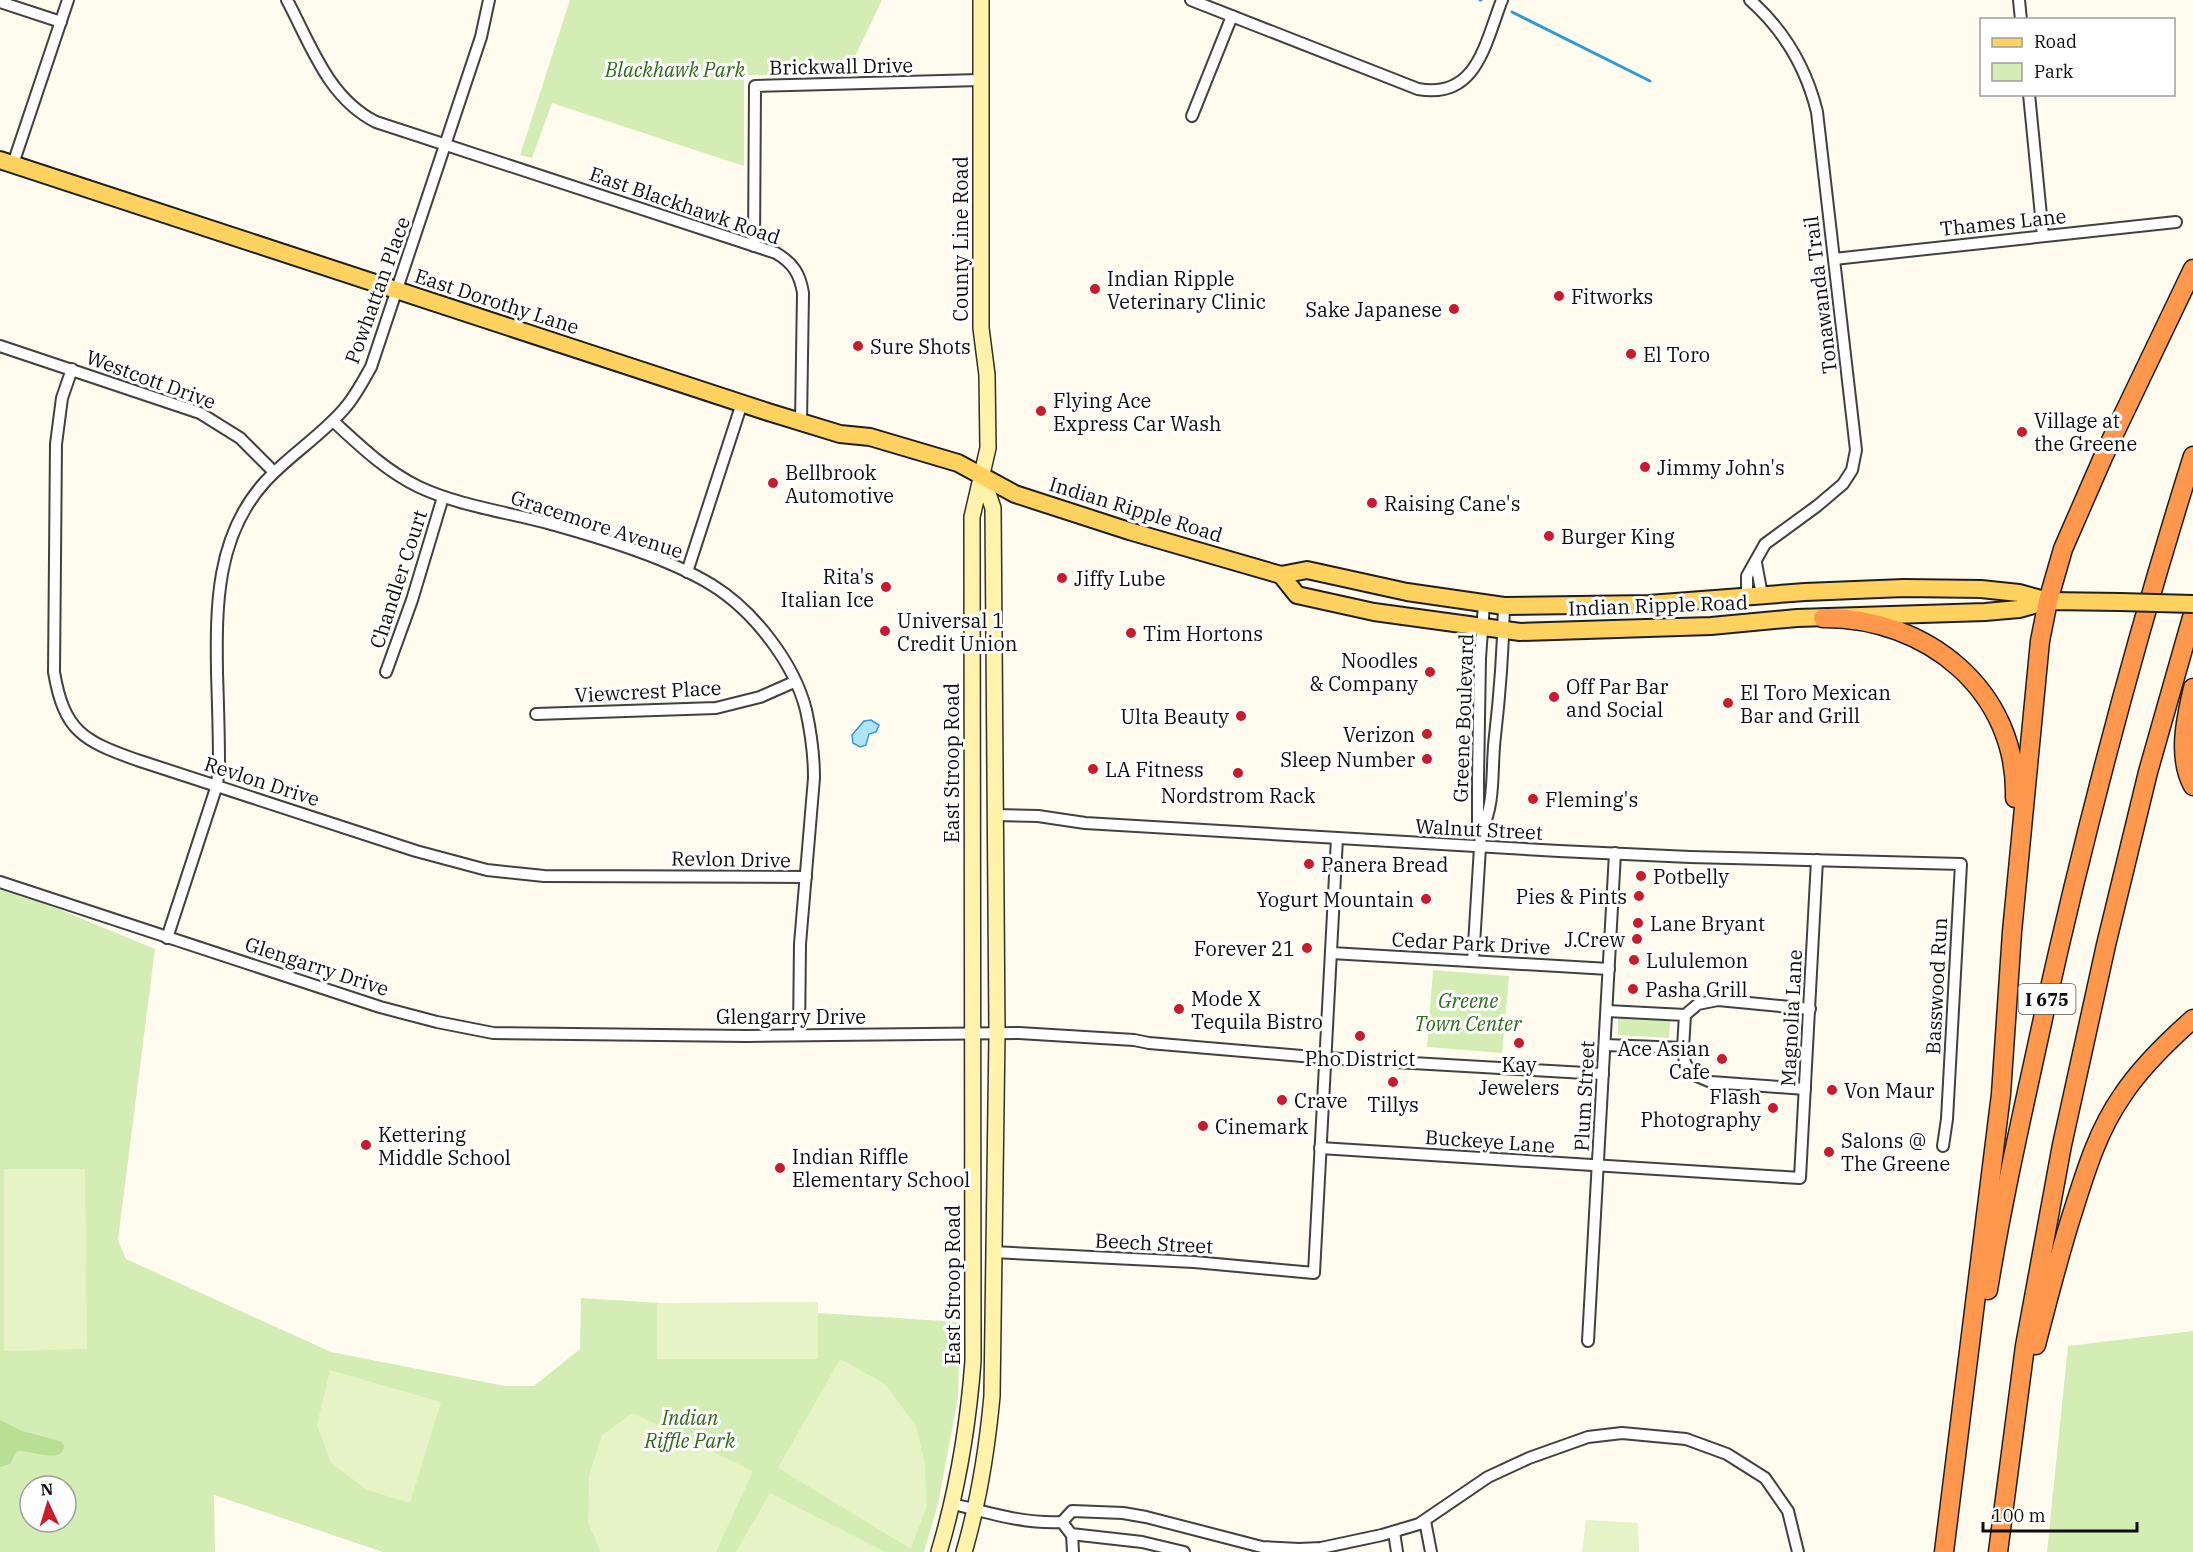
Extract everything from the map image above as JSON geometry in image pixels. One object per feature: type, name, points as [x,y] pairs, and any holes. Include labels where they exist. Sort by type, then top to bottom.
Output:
[{"type":"highway","points":[[1945,1552],[2001,1094],[2012,932],[2040,641],[2048,601],[2068,538],[2104,455],[2193,269]]},
{"type":"highway","name":"I 675","points":[[1945,1552],[2002,1201],[2064,924],[2106,751],[2193,456]]},
{"type":"highway","points":[[2158,603],[2193,613]]},
{"type":"highway","name":"I 675","points":[[1998,1552],[2025,1346],[2062,1145],[2145,783],[2193,613]]},
{"type":"highway","points":[[1823,618],[1870,623],[1932,648],[1969,676],[1996,712],[2012,754],[2015,780],[2012,932]]},
{"type":"highway","points":[[2193,688],[2185,719],[2185,759],[2193,786]]},
{"type":"highway","points":[[2008,1470],[2057,1262],[2096,1144],[2113,1110],[2129,1086],[2157,1053],[2193,1019]]},
{"type":"main road","name":"County Line Road","points":[[981,0],[981,328],[987,375],[988,447],[982,476]]},
{"type":"main road","name":"East Dorothy Lane","points":[[7,162],[801,422],[840,434],[870,437],[958,463],[982,476]]},
{"type":"main road","name":"Indian Ripple Road","points":[[982,476],[1015,494],[1129,531],[1281,575],[1307,570],[1407,592],[1484,604],[1504,606],[1649,604],[1904,588],[2019,593],[2048,601],[2193,604]]},
{"type":"main road","name":"East Stroop Road","points":[[964,1552],[976,1510],[986,1455],[992,1396],[997,1033],[993,508],[982,476]]},
{"type":"main road","name":"East Stroop Road","points":[[939,1552],[953,1504],[966,1436],[973,1361],[972,517],[982,476]]},
{"type":"main road","name":"Indian Ripple Road","points":[[1281,575],[1298,595],[1374,612],[1520,632],[1711,626],[1797,618],[1985,612],[2019,609],[2048,601]]},
{"type":"main road","points":[[1711,626],[1725,615],[1752,613],[1754,596]]},
{"type":"main road","points":[[993,649],[984,664],[972,671],[982,682],[982,699],[994,724]]},
{"type":"street","points":[[7,162],[68,0]]},
{"type":"street","name":"East Blackhawk Road","points":[[287,0],[328,79],[353,108],[376,122],[776,253],[785,258],[801,279],[803,293],[801,422]]},
{"type":"street","name":"Powhattan Place","points":[[167,938],[217,785],[219,764],[216,618],[222,566],[237,526],[261,487],[274,472],[345,409],[370,367],[481,37],[489,0]]},
{"type":"street","points":[[1191,0],[1418,89],[1435,91],[1458,85],[1471,73],[1502,0]]},
{"type":"street","name":"Tonawanda Trail","points":[[1750,0],[1778,28],[1793,49],[1812,90],[1817,112],[1856,450],[1856,462],[1843,484],[1817,506],[1765,543],[1747,576],[1754,596]]},
{"type":"street","points":[[2019,0],[2021,18]]},
{"type":"street","points":[[0,2],[61,22]]},
{"type":"street","points":[[1192,116],[1232,16]]},
{"type":"street","name":"Brickwall Drive","points":[[754,246],[754,86],[980,80]]},
{"type":"street","points":[[2029,96],[2043,236]]},
{"type":"street","name":"Thames Lane","points":[[1834,259],[2176,222]]},
{"type":"street","name":"Westcott Drive","points":[[0,346],[200,413],[240,438],[274,472]]},
{"type":"street","name":"Revlon Drive","points":[[72,369],[62,398],[56,444],[54,672],[62,708],[79,731],[100,747],[416,851],[487,870],[544,876],[806,878]]},
{"type":"street","points":[[687,572],[742,403]]},
{"type":"street","name":"Gracemore Avenue","points":[[333,421],[384,466],[419,487],[443,497],[572,530],[669,563],[713,585],[752,617],[781,655],[805,708],[814,757],[800,944],[799,1035]]},
{"type":"street","name":"Chandler Court","points":[[386,672],[412,600],[443,497]]},
{"type":"street","points":[[1754,596],[1756,562]]},
{"type":"street","name":"Greene Boulevard","points":[[1473,961],[1481,831],[1478,822],[1478,779],[1480,658],[1484,604]]},
{"type":"street","name":"Greene Boulevard","points":[[1481,831],[1486,822],[1492,784],[1504,606]]},
{"type":"street","name":"Viewcrest Place","points":[[536,714],[716,708],[760,697],[794,682]]},
{"type":"street","name":"Walnut Street","points":[[995,815],[1038,816],[1085,823],[1480,847],[1961,864]]},
{"type":"street","points":[[1320,1148],[1337,838]]},
{"type":"street","name":"Plum Street","points":[[1588,1341],[1615,853]]},
{"type":"street","name":"Magnolia Lane","points":[[1800,1178],[1817,860]]},
{"type":"street","name":"Basswood Run","points":[[1943,1146],[1947,1119],[1961,864]]},
{"type":"street","name":"Glengarry Drive","points":[[0,882],[380,1007],[437,1022],[493,1033],[1072,1035],[1325,1058],[1603,1074]]},
{"type":"street","name":"Cedar Park Drive","points":[[1331,953],[1609,969]]},
{"type":"street","points":[[1607,1011],[1685,1015],[1698,1004],[1718,1000],[1810,1009]]},
{"type":"street","points":[[1685,1015],[1683,1048],[1686,1063],[1692,1074],[1711,1082],[1805,1089]]},
{"type":"street","points":[[1605,1045],[1683,1048]]},
{"type":"street","name":"Beech Street","points":[[993,1252],[1194,1262],[1314,1273],[1320,1148]]},
{"type":"street","name":"Buckeye Lane","points":[[1320,1148],[1800,1178]]},
{"type":"street","points":[[953,1504],[1021,1521],[1041,1523],[1062,1522],[1072,1511],[1127,1514],[1262,1547],[1321,1548],[1394,1532],[1425,1521],[1488,1477],[1529,1458],[1588,1437],[1622,1433],[1686,1439],[1727,1454],[1765,1478],[1788,1511],[1798,1552]]},
{"type":"street","points":[[1425,1521],[1431,1552]]},
{"type":"street","points":[[1062,1522],[1072,1534],[1073,1552]]},
{"type":"street","points":[[1394,1532],[1397,1552]]},
{"type":"street","points":[[1072,1534],[1142,1542],[1184,1552]]},
{"type":"green space","name":"Blackhawk Park","points":[[570,0],[882,0],[846,75],[744,75],[744,166],[552,103],[532,158],[520,155]]},
{"type":"green space","name":"Indian Riffle Park","points":[[0,885],[155,949],[118,1240],[126,1259],[331,1352],[505,1386],[534,1386],[580,1349],[581,1298],[960,1322],[958,1398],[938,1504],[924,1552],[383,1552],[214,1495],[215,1552],[0,1552]]},
{"type":"green space","name":"Greene Town Center","points":[[1433,970],[1509,976],[1502,1053],[1427,1047]]},
{"type":"green space","points":[[1618,1017],[1670,1021],[1669,1038],[1618,1035]]},
{"type":"green space","points":[[4,1169],[85,1169],[87,1349],[4,1351]]},
{"type":"green space","points":[[818,1302],[818,1359],[657,1359],[657,1303]]},
{"type":"green space","points":[[2193,1331],[2193,1552],[2047,1552],[2068,1346]]},
{"type":"green space","points":[[840,1359],[885,1384],[916,1426],[925,1464],[926,1508],[911,1549],[778,1468]]},
{"type":"green space","points":[[330,1370],[441,1402],[410,1503],[367,1490],[331,1463],[317,1425]]},
{"type":"green space","points":[[633,1413],[753,1471],[716,1552],[601,1552],[588,1523],[589,1476],[602,1435]]},
{"type":"green space","points":[[0,1420],[22,1431],[60,1441],[64,1445],[62,1451],[52,1456],[17,1451],[10,1464],[0,1467]]},
{"type":"green space","points":[[770,1493],[885,1552],[736,1552]]},
{"type":"green space","points":[[1586,1520],[1638,1523],[1639,1552],[1582,1552]]},
{"type":"water","points":[[871,720],[879,725],[876,732],[869,734],[866,745],[860,747],[853,743],[852,735],[864,721]]},
{"type":"waterway","points":[[1512,12],[1650,81]]},
{"type":"place","name":"Indian Ripple Veterinary Clinic","points":[[1095,289]]},
{"type":"place","name":"Fitworks","points":[[1559,296]]},
{"type":"place","name":"Sake Japanese","points":[[1454,309]]},
{"type":"place","name":"Sure Shots","points":[[858,346]]},
{"type":"place","name":"El Toro","points":[[1631,354]]},
{"type":"place","name":"Flying Ace Express Car Wash","points":[[1041,411]]},
{"type":"place","name":"Village at the Greene","points":[[2022,432]]},
{"type":"place","name":"Jimmy John's","points":[[1645,467]]},
{"type":"place","name":"Bellbrook Automotive","points":[[773,483]]},
{"type":"place","name":"Raising Cane's","points":[[1372,503]]},
{"type":"place","name":"Burger King","points":[[1549,536]]},
{"type":"place","name":"Jiffy Lube","points":[[1062,578]]},
{"type":"place","name":"Rita's Italian Ice","points":[[886,587]]},
{"type":"place","name":"Universal 1 Credit Union","points":[[885,631]]},
{"type":"place","name":"Tim Hortons","points":[[1131,633]]},
{"type":"place","name":"Noodles & Company","points":[[1430,672]]},
{"type":"place","name":"Off Par Bar and Social","points":[[1554,697]]},
{"type":"place","name":"El Toro Mexican Bar and Grill","points":[[1728,703]]},
{"type":"place","name":"Ulta Beauty","points":[[1241,716]]},
{"type":"place","name":"Verizon","points":[[1427,734]]},
{"type":"place","name":"Sleep Number","points":[[1427,759]]},
{"type":"place","name":"LA Fitness","points":[[1093,769]]},
{"type":"place","name":"Nordstrom Rack","points":[[1238,773]]},
{"type":"place","name":"Fleming's","points":[[1533,799]]},
{"type":"place","name":"Panera Bread","points":[[1309,864]]},
{"type":"place","name":"Potbelly","points":[[1641,876]]},
{"type":"place","name":"Pies & Pints","points":[[1639,896]]},
{"type":"place","name":"Yogurt Mountain","points":[[1426,899]]},
{"type":"place","name":"Lane Bryant","points":[[1638,923]]},
{"type":"place","name":"J.Crew","points":[[1637,939]]},
{"type":"place","name":"Forever 21","points":[[1307,948]]},
{"type":"place","name":"Lululemon","points":[[1634,960]]},
{"type":"place","name":"Pasha Grill","points":[[1633,989]]},
{"type":"place","name":"Mode X Tequila Bistro","points":[[1179,1009]]},
{"type":"place","name":"Pho District","points":[[1360,1036]]},
{"type":"place","name":"Kay Jewelers","points":[[1519,1043]]},
{"type":"place","name":"Ace Asian Cafe","points":[[1722,1059]]},
{"type":"place","name":"Tillys","points":[[1393,1082]]},
{"type":"place","name":"Von Maur","points":[[1832,1090]]},
{"type":"place","name":"Crave","points":[[1282,1100]]},
{"type":"place","name":"Flash Photography","points":[[1773,1108]]},
{"type":"place","name":"Cinemark","points":[[1203,1126]]},
{"type":"place","name":"Kettering Middle School","points":[[366,1145]]},
{"type":"place","name":"Salons @ The Greene","points":[[1829,1152]]},
{"type":"place","name":"Indian Riffle Elementary School","points":[[780,1168]]}]
